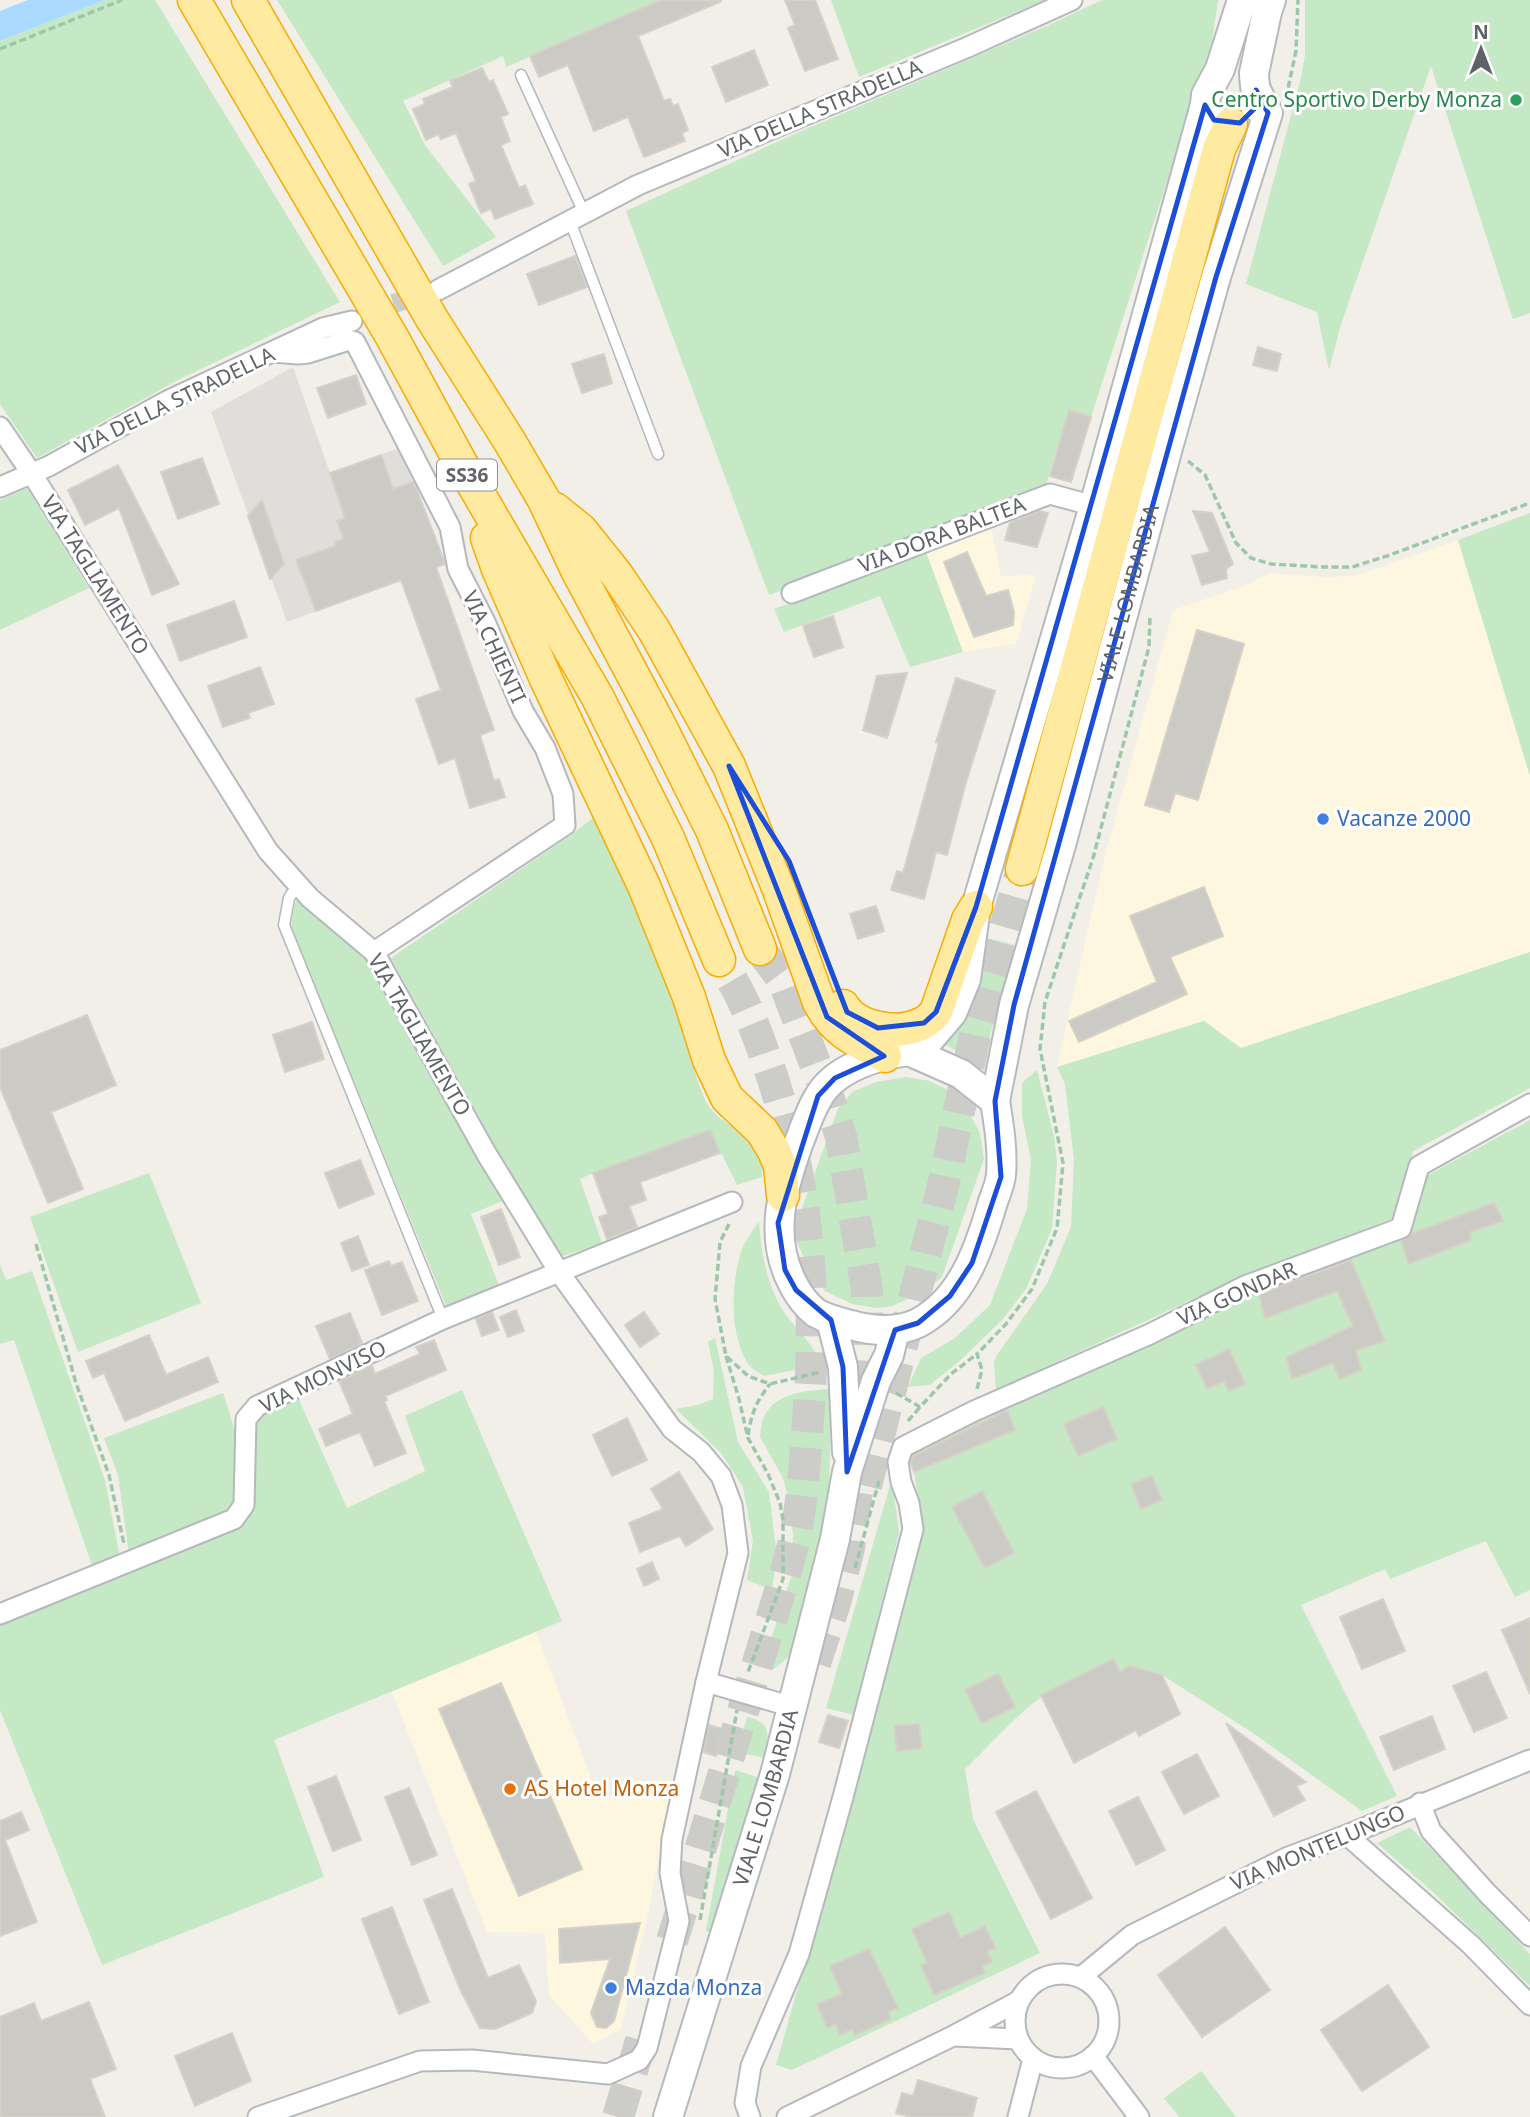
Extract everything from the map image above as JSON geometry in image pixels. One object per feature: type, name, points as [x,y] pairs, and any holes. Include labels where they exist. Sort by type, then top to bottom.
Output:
[{"type":"highway","name":"SS36","points":[[194,0],[392,337],[463,467],[597,696],[668,838],[719,960]]},
{"type":"highway","name":"SS36","points":[[248,0],[432,319],[544,500],[712,830],[760,949]]},
{"type":"highway","points":[[1022,869],[1219,149],[1231,124]]},
{"type":"highway","points":[[463,467],[498,569],[546,679],[644,886],[689,997],[709,1060],[727,1098],[762,1131],[774,1151],[780,1166],[783,1195]]},
{"type":"highway","name":"SS36","points":[[544,500],[581,530],[617,575],[654,630],[729,766],[827,1017],[844,1034],[897,1054]]},
{"type":"highway","points":[[729,766],[789,862],[837,998],[847,1012],[862,1023],[878,1028],[910,1028],[923,1023],[936,1012],[968,920],[976,907]]},
{"type":"main road","points":[[897,1054],[961,1074],[995,1101],[1002,1140],[1001,1177],[972,1263],[950,1296],[918,1323],[895,1330],[863,1329],[831,1320],[804,1303],[785,1270],[780,1248],[778,1223],[783,1195],[799,1142],[818,1096],[835,1078],[855,1066],[897,1054],[929,1040],[952,1013],[966,979],[976,907],[1094,506],[1206,95],[1220,69],[1242,0]]},
{"type":"main road","name":"VIALE LOMBARDIA","points":[[1231,124],[1240,123],[1249,117],[1254,109],[1257,97],[1254,73],[1271,0]]},
{"type":"main road","name":"VIALE LOMBARDIA","points":[[995,1101],[1014,1004],[1061,845],[1216,277],[1268,113],[1256,90]]},
{"type":"main road","points":[[1205,105],[1214,120],[1231,124]]},
{"type":"main road","name":"VIALE LOMBARDIA","points":[[831,1320],[844,1367],[847,1472]]},
{"type":"main road","name":"VIALE LOMBARDIA","points":[[668,2117],[775,1774],[835,1539],[847,1472],[876,1381],[889,1355],[895,1330]]},
{"type":"street","name":"VIA DELLA STRADELLA","points":[[438,290],[639,185],[968,47],[1072,0]]},
{"type":"street","name":"VIA DELLA STRADELLA","points":[[0,487],[32,474],[167,401],[323,328],[352,320]]},
{"type":"street","name":"VIA CHIENTI","points":[[273,352],[298,354],[349,340],[355,342],[450,527],[458,569],[486,624],[523,710],[545,748],[563,794],[565,825],[374,951]]},
{"type":"street","name":"VIA TAGLIAMENTO","points":[[0,428],[32,474],[268,850],[310,898],[374,951],[486,1153],[559,1272],[672,1429],[701,1452],[721,1476],[732,1505],[738,1553],[706,1682]]},
{"type":"street","name":"VIA DORA BALTEA","points":[[792,593],[1050,494],[1094,506]]},
{"type":"street","name":"VIA GONDAR","points":[[750,2117],[745,2104],[751,2066],[799,1954],[913,1529],[898,1462],[903,1447],[974,1411],[1150,1334],[1245,1286],[1401,1228],[1419,1166],[1530,1104]]},
{"type":"street","name":"VIA MONVISO","points":[[0,1614],[234,1519],[244,1505],[246,1419],[257,1406],[443,1319],[732,1202]]},
{"type":"street","points":[[258,2117],[420,2061],[472,2060],[608,2074],[639,2060],[647,2048],[679,1921],[670,1873],[672,1839],[706,1682],[793,1707]]},
{"type":"street","name":"VIA MONTELUNGO","points":[[1081,1977],[1132,1934],[1286,1857],[1530,1760]]},
{"type":"street","points":[[1420,1803],[1431,1831],[1530,1936]]},
{"type":"street","points":[[1347,1835],[1471,1945],[1530,2005]]},
{"type":"street","points":[[1058,1973],[1081,1977],[1095,1987],[1105,2001],[1109,2028],[1103,2043],[1093,2056],[1079,2064],[1059,2068],[1033,2059],[1018,2039],[1014,2023],[1018,2001],[1028,1987],[1042,1978],[1058,1973]]},
{"type":"street","points":[[787,2117],[953,2036],[1018,2001]]},
{"type":"street","points":[[953,2036],[1018,2039]]},
{"type":"street","points":[[1093,2056],[1139,2117]]},
{"type":"street","points":[[1017,2117],[1033,2059]]},
{"type":"lane","points":[[521,75],[577,217],[658,454]]},
{"type":"lane","points":[[298,884],[289,898],[284,925],[443,1319]]},
{"type":"path","points":[[0,49],[122,0]]},
{"type":"path","points":[[1284,107],[1296,51],[1298,0]]},
{"type":"path","points":[[1167,451],[1185,458],[1205,475],[1236,543],[1251,558],[1271,564],[1352,567],[1530,503]]},
{"type":"path","points":[[974,1411],[973,1399],[982,1370],[977,1354],[1006,1324],[1032,1289],[1057,1228],[1063,1163],[1040,1049],[1045,1002],[1093,858],[1139,687],[1149,647],[1150,608]]},
{"type":"path","points":[[700,1923],[740,1692],[783,1579],[783,1520],[780,1503],[748,1438],[726,1356],[715,1298],[720,1242],[729,1224],[732,1202]]},
{"type":"path","points":[[36,1244],[76,1383],[109,1475],[126,1563]]},
{"type":"path","points":[[726,1356],[748,1376],[771,1384],[752,1412],[748,1438]]},
{"type":"path","points":[[903,1426],[920,1407]]},
{"type":"path","points":[[853,1577],[881,1474]]},
{"type":"highlighted area","points":[[1256,90],[1268,113],[1216,277],[1014,1005],[995,1101],[1001,1177],[972,1263],[950,1296],[918,1323],[895,1330],[847,1472],[843,1367],[831,1320],[796,1290],[785,1270],[778,1223],[818,1096],[835,1078],[884,1056],[827,1017],[729,766],[789,861],[847,1012],[878,1028],[924,1023],[936,1012],[976,907],[1205,105],[1214,120],[1240,123],[1254,109]]},
{"type":"shaded area","points":[[293,367],[330,473],[399,448],[446,564],[287,622],[211,412]]},
{"type":"shaded area","points":[[990,524],[1001,576],[1036,575],[1016,644],[963,652],[926,552]]},
{"type":"shaded area","name":"Vacanze 2000","points":[[1458,540],[1530,776],[1530,952],[1240,1048],[1203,1021],[1057,1067],[1103,863],[1173,610],[1247,585],[1269,573],[1323,577],[1355,576]]},
{"type":"shaded area","points":[[536,1632],[599,1799],[673,1781],[648,1914],[621,2029],[593,2044],[549,1995],[545,1933],[487,1932],[392,1692]]},
{"type":"green space","points":[[105,0],[155,0],[340,302],[176,381],[37,458],[0,404],[0,41]]},
{"type":"green space","points":[[277,0],[660,0],[506,67],[503,56],[403,101],[425,145],[496,237],[443,266]]},
{"type":"green space","points":[[831,0],[1045,0],[859,77]]},
{"type":"green space","points":[[1102,0],[1218,0],[1212,42],[1091,417],[1069,410],[1044,492],[769,595],[626,211],[790,136]]},
{"type":"green space","points":[[1305,0],[1530,0],[1530,313],[1513,319],[1431,66],[1341,324],[1329,370],[1317,312],[1246,284],[1301,78],[1305,55]]},
{"type":"green space","points":[[27,488],[89,588],[0,630],[0,500]]},
{"type":"green space","points":[[1530,513],[1530,776],[1458,540]]},
{"type":"green space","points":[[926,552],[963,652],[910,667],[880,596],[784,632],[774,609]]},
{"type":"green space","points":[[598,814],[672,992],[703,1095],[719,1117],[756,1148],[761,1160],[762,1177],[737,1185],[710,1130],[593,1173],[580,1179],[602,1243],[563,1256],[558,1253],[498,1151],[391,958]]},
{"type":"green space","points":[[299,897],[336,933],[362,952],[505,1200],[471,1214],[500,1288],[447,1308],[291,928],[294,905]]},
{"type":"green space","points":[[987,938],[1015,945],[985,1054],[984,1067],[941,1042],[957,1025]]},
{"type":"green space","points":[[1530,952],[1530,1088],[1413,1151],[1394,1218],[1252,1272],[996,1390],[994,1362],[997,1355],[1047,1284],[1071,1227],[1074,1160],[1065,1084],[1057,1067],[1204,1021],[1241,1048]]},
{"type":"green space","points":[[1037,1070],[1054,1136],[1057,1162],[1052,1229],[1026,1289],[1003,1319],[962,1359],[930,1385],[908,1387],[921,1358],[955,1338],[990,1305],[1027,1209],[1031,1160],[1022,1116],[1022,1083]]},
{"type":"green space","points":[[906,1077],[930,1081],[948,1090],[966,1107],[980,1133],[984,1159],[942,1277],[921,1294],[892,1306],[877,1308],[852,1304],[825,1291],[811,1272],[797,1243],[797,1222],[838,1109],[852,1092],[876,1082]]},
{"type":"green space","points":[[1530,1120],[1530,1590],[1515,1597],[1486,1541],[1390,1579],[1385,1569],[1301,1605],[1397,1796],[1362,1811],[1253,1733],[1162,1675],[1130,1666],[1114,1673],[1063,1685],[1011,1722],[965,1769],[973,1819],[1040,1953],[792,2070],[776,2065],[844,1825],[923,1527],[914,1472],[904,1450],[1249,1294],[1384,1243],[1426,1176]]},
{"type":"green space","points":[[149,1173],[201,1303],[78,1352],[30,1217]]},
{"type":"green space","points":[[759,1221],[763,1258],[779,1305],[815,1351],[821,1365],[764,1376],[750,1366],[741,1350],[735,1322],[736,1276],[742,1249]]},
{"type":"green space","points":[[0,1264],[6,1280],[32,1271],[105,1480],[120,1558],[93,1568],[14,1340],[0,1344]]},
{"type":"green space","points":[[715,1338],[738,1442],[769,1492],[777,1556],[772,1590],[747,1580],[753,1541],[743,1487],[721,1453],[676,1409],[713,1399],[714,1371],[708,1342]]},
{"type":"green space","points":[[829,1389],[829,1496],[793,1653],[774,1669],[763,1664],[792,1574],[793,1534],[783,1478],[760,1437],[762,1423],[770,1407],[784,1397]]},
{"type":"green space","points":[[462,1390],[562,1621],[274,1740],[324,1877],[102,1965],[0,1710],[0,1622],[238,1525],[253,1420],[263,1411],[297,1395],[347,1508],[425,1471],[405,1416]]},
{"type":"green space","points":[[223,1393],[236,1434],[235,1500],[226,1511],[129,1554],[118,1475],[104,1438]]},
{"type":"green space","points":[[892,1478],[899,1533],[854,1715],[826,1708]]},
{"type":"green space","points":[[747,1717],[755,1719],[765,1727],[765,1758],[737,1752]]},
{"type":"green space","points":[[735,1770],[760,1778],[714,1933],[706,1931]]},
{"type":"green space","points":[[1410,1827],[1530,1954],[1530,1986],[1434,1893],[1377,1843]]},
{"type":"green space","points":[[1201,2071],[1236,2117],[1179,2117],[1164,2098]]},
{"type":"water","points":[[28,0],[105,0],[0,41],[0,11]]},
{"type":"building","points":[[661,0],[722,1],[638,36],[664,101],[670,99],[673,106],[678,104],[688,130],[682,133],[685,141],[644,157],[628,117],[594,131],[568,65],[539,77],[530,56]]},
{"type":"building","points":[[785,0],[815,0],[838,59],[805,71],[788,28],[795,25]]},
{"type":"building","points":[[754,50],[768,85],[726,102],[712,67]]},
{"type":"building","points":[[482,68],[489,82],[493,80],[508,114],[501,117],[510,141],[501,145],[519,188],[525,185],[533,204],[495,219],[491,209],[481,213],[469,184],[476,181],[456,133],[441,139],[438,134],[426,140],[413,109],[425,104],[423,99],[453,87],[450,81]]},
{"type":"building","points":[[575,256],[587,287],[539,305],[527,274]]},
{"type":"building","points":[[1258,347],[1281,354],[1277,371],[1253,365]]},
{"type":"building","points":[[604,354],[612,383],[582,393],[572,364]]},
{"type":"building","points":[[356,375],[366,404],[328,418],[317,388]]},
{"type":"building","points":[[1069,410],[1091,417],[1071,482],[1050,476]]},
{"type":"building","points":[[381,455],[393,489],[413,482],[416,488],[445,564],[436,567],[494,730],[480,735],[494,781],[499,779],[505,797],[470,808],[455,758],[439,764],[416,699],[441,690],[401,580],[316,611],[296,560],[336,546],[335,542],[344,539],[337,521],[345,518],[330,473]]},
{"type":"building","points":[[202,458],[219,504],[178,519],[161,472]]},
{"type":"building","points":[[118,465],[179,584],[152,595],[119,508],[85,525],[68,490]]},
{"type":"building","points":[[262,500],[284,564],[270,579],[248,516]]},
{"type":"building","points":[[1039,511],[1048,513],[1037,547],[1005,540],[1010,523]]},
{"type":"building","points":[[1193,511],[1212,513],[1233,564],[1226,569],[1227,578],[1202,585],[1192,556],[1210,552]]},
{"type":"building","points":[[967,552],[986,596],[1008,590],[1014,612],[1013,625],[974,637],[944,562]]},
{"type":"building","points":[[234,601],[247,637],[180,661],[167,625]]},
{"type":"building","points":[[833,616],[843,647],[814,657],[803,626]]},
{"type":"building","points":[[1197,630],[1244,644],[1198,800],[1175,793],[1169,812],[1145,805]]},
{"type":"building","points":[[260,667],[274,704],[248,713],[250,718],[223,727],[208,686]]},
{"type":"building","points":[[907,673],[887,738],[863,730],[877,676]]},
{"type":"building","points":[[956,678],[995,691],[966,782],[947,855],[936,852],[924,899],[891,890],[897,871],[903,873],[939,743],[936,742]]},
{"type":"building","points":[[1204,887],[1223,936],[1170,957],[1187,994],[1079,1042],[1069,1021],[1157,982],[1130,916]]},
{"type":"building","points":[[876,906],[884,931],[858,939],[850,914]]},
{"type":"building","points":[[87,1015],[116,1085],[51,1112],[83,1189],[48,1203],[0,1087],[0,1050]]},
{"type":"building","points":[[312,1022],[324,1059],[285,1072],[273,1035]]},
{"type":"building","points":[[710,1130],[720,1153],[640,1182],[646,1200],[629,1206],[637,1227],[607,1239],[599,1217],[608,1214],[593,1173]]},
{"type":"building","points":[[360,1160],[374,1194],[339,1208],[325,1173]]},
{"type":"building","points":[[1494,1203],[1503,1221],[1470,1232],[1471,1240],[1409,1264],[1401,1241],[1411,1234]]},
{"type":"building","points":[[501,1209],[520,1257],[499,1265],[481,1217]]},
{"type":"building","points":[[358,1236],[369,1265],[352,1271],[341,1243]]},
{"type":"building","points":[[1351,1260],[1385,1341],[1356,1350],[1361,1370],[1340,1379],[1333,1363],[1292,1379],[1287,1357],[1353,1326],[1337,1291],[1265,1318],[1259,1294]]},
{"type":"building","points":[[389,1261],[391,1266],[402,1262],[418,1301],[382,1315],[365,1270]]},
{"type":"building","points":[[516,1310],[524,1331],[508,1337],[500,1317]]},
{"type":"building","points":[[492,1312],[499,1330],[482,1336],[476,1319]]},
{"type":"building","points":[[644,1312],[659,1334],[640,1347],[625,1325]]},
{"type":"building","points":[[350,1313],[362,1343],[330,1359],[316,1326]]},
{"type":"building","points":[[149,1335],[166,1375],[208,1357],[218,1382],[125,1421],[104,1373],[93,1378],[86,1361]]},
{"type":"building","points":[[434,1340],[446,1370],[385,1396],[387,1400],[384,1401],[406,1453],[375,1466],[360,1432],[326,1446],[319,1429],[353,1414],[339,1381],[372,1366],[375,1374],[420,1354],[416,1347]]},
{"type":"building","points":[[1229,1349],[1245,1384],[1229,1391],[1224,1381],[1207,1389],[1196,1365]]},
{"type":"building","points":[[1103,1407],[1117,1439],[1078,1456],[1064,1424]]},
{"type":"building","points":[[1007,1410],[1015,1430],[914,1472],[911,1463],[913,1456]]},
{"type":"building","points":[[627,1418],[647,1460],[612,1476],[593,1435]]},
{"type":"building","points":[[679,1472],[713,1529],[686,1546],[680,1536],[640,1552],[629,1523],[663,1509],[651,1489]]},
{"type":"building","points":[[1152,1476],[1162,1500],[1141,1509],[1131,1484]]},
{"type":"building","points":[[982,1491],[1014,1553],[985,1568],[952,1507]]},
{"type":"building","points":[[652,1562],[659,1579],[644,1586],[637,1569]]},
{"type":"building","points":[[1383,1599],[1405,1651],[1362,1669],[1340,1617]]},
{"type":"building","points":[[1530,1618],[1530,1694],[1502,1630]]},
{"type":"building","points":[[1113,1659],[1120,1672],[1130,1666],[1162,1675],[1180,1714],[1139,1736],[1136,1730],[1074,1763],[1041,1695]]},
{"type":"building","points":[[1486,1672],[1507,1718],[1474,1732],[1453,1686]]},
{"type":"building","points":[[998,1674],[1015,1707],[982,1723],[965,1690]]},
{"type":"building","name":"AS Hotel Monza","points":[[501,1683],[582,1869],[519,1896],[439,1709]]},
{"type":"building","points":[[828,1715],[848,1721],[839,1748],[819,1742]]},
{"type":"building","points":[[1432,1716],[1445,1749],[1394,1770],[1380,1737]]},
{"type":"building","points":[[1226,1723],[1306,1782],[1296,1786],[1305,1800],[1274,1816]]},
{"type":"building","points":[[919,1724],[922,1748],[897,1751],[894,1726]]},
{"type":"building","points":[[709,1725],[725,1730],[716,1756],[703,1752]]},
{"type":"building","points":[[1197,1754],[1219,1796],[1184,1814],[1162,1772]]},
{"type":"building","points":[[336,1776],[361,1840],[333,1851],[308,1787]]},
{"type":"building","points":[[409,1788],[437,1855],[412,1865],[385,1797]]},
{"type":"building","points":[[1036,1791],[1092,1898],[1051,1919],[996,1812]]},
{"type":"building","points":[[1138,1797],[1165,1850],[1136,1865],[1109,1811]]},
{"type":"building","points":[[21,1812],[29,1830],[5,1840],[37,1922],[0,1936],[0,1821]]},
{"type":"building","points":[[452,1889],[488,1978],[519,1965],[536,2001],[532,2013],[495,2029],[480,2028],[460,1989],[424,1900]]},
{"type":"building","points":[[392,1907],[429,2002],[399,2014],[362,1919]]},
{"type":"building","points":[[949,1912],[960,1938],[985,1926],[995,1948],[987,1951],[992,1962],[982,1966],[985,1973],[934,1995],[921,1965],[927,1963],[912,1929]]},
{"type":"building","name":"Mazda Monza","points":[[640,1923],[614,2021],[606,2028],[597,2027],[591,2013],[610,1959],[560,1963],[559,1929]]},
{"type":"building","points":[[1225,1927],[1270,1990],[1202,2037],[1158,1975]]},
{"type":"building","points":[[869,1949],[898,2008],[888,2012],[891,2019],[855,2035],[852,2029],[840,2035],[836,2024],[827,2028],[817,2004],[842,1994],[830,1966]]},
{"type":"building","points":[[1388,1985],[1429,2047],[1362,2091],[1321,2030]]},
{"type":"building","points":[[89,2002],[116,2069],[90,2079],[105,2117],[0,2117],[0,2017],[34,2003],[41,2021]]},
{"type":"building","points":[[232,2033],[251,2081],[195,2106],[175,2056]]},
{"type":"building","points":[[918,2080],[977,2098],[972,2117],[911,2117],[896,2113],[902,2093],[913,2096]]},
{"type":"tunnel","points":[[366,314],[427,294]]},
{"type":"tunnel","points":[[866,1486],[944,1182],[977,1026],[1022,869]]},
{"type":"tunnel","points":[[760,949],[783,980],[841,1137],[867,1290],[868,1356],[865,1407]]},
{"type":"tunnel","points":[[672,1941],[792,1549],[802,1493],[811,1376],[811,1287],[802,1200],[794,1156],[770,1070],[754,1027],[736,986],[719,960]]},
{"type":"tunnel","points":[[815,1663],[835,1603],[849,1548],[861,1462]]},
{"type":"tunnel","points":[[618,2117],[643,2034]]},
{"type":"place","name":"Centro Sportivo Derby Monza","points":[[1516,100]]},
{"type":"place","name":"Vacanze 2000","points":[[1323,819]]},
{"type":"place","name":"AS Hotel Monza","points":[[510,1789]]},
{"type":"place","name":"Mazda Monza","points":[[611,1988]]}]
